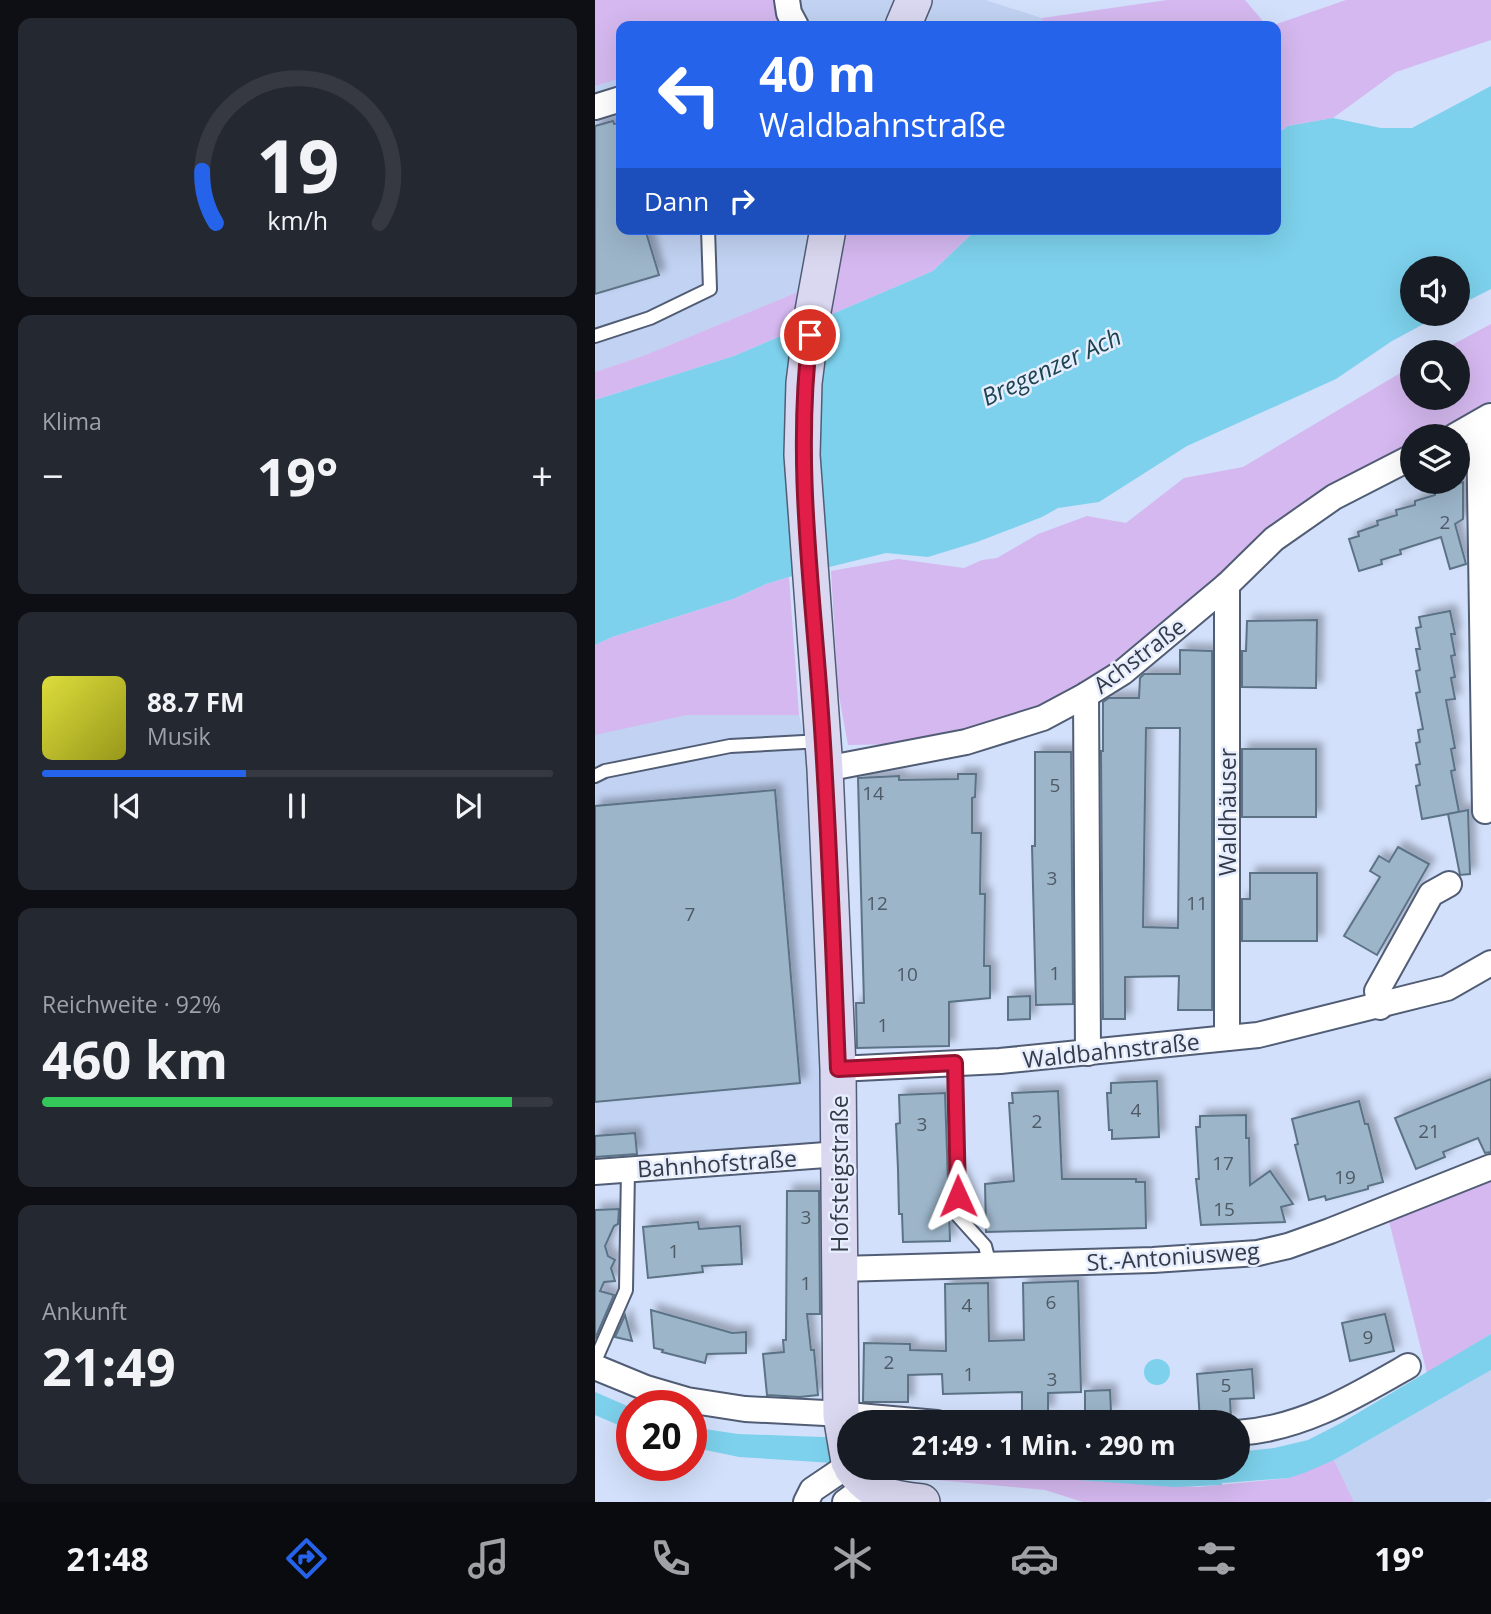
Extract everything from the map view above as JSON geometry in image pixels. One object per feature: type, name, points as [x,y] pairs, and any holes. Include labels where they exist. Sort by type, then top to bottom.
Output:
[{"type":"main road","points":[[905,21],[915,0]]},
{"type":"main road","name":"Hofsteigstraße","points":[[825,245],[804,383],[802,455],[824,755],[838,1069],[841,1410]]},
{"type":"main road","points":[[859,1480],[890,1498],[922,1502]]},
{"type":"street","points":[[787,0],[793,21]]},
{"type":"street","points":[[595,107],[616,101]]},
{"type":"street","points":[[1485,420],[1485,811]]},
{"type":"street","name":"Achstraße","points":[[824,755],[966,742],[1043,718],[1123,672],[1227,585],[1274,539],[1334,497],[1400,463]]},
{"type":"street","name":"Waldhäuser","points":[[1227,585],[1227,1038]]},
{"type":"street","points":[[1086,695],[1088,1053]]},
{"type":"street","points":[[1380,1007],[1377,991],[1397,954],[1431,894],[1449,884]]},
{"type":"street","name":"Waldbahnstraße","points":[[838,1069],[1088,1053],[1258,1035],[1380,1007],[1447,988],[1491,963]]},
{"type":"street","name":"Bahnhofstraße","points":[[595,1172],[839,1154]]},
{"type":"street","name":"St.-Antoniusweg","points":[[840,1269],[1153,1260],[1258,1253],[1330,1231],[1491,1167]]},
{"type":"street","points":[[1250,1432],[1296,1422],[1338,1406],[1408,1366]]},
{"type":"street","points":[[595,1367],[646,1388],[687,1400],[745,1409],[837,1415]]},
{"type":"street","points":[[806,1502],[812,1490],[844,1480]]},
{"type":"lane","points":[[595,336],[650,318],[710,289],[708,235]]},
{"type":"lane","points":[[598,772],[730,746],[824,755]]},
{"type":"lane","points":[[955,1063],[958,1216],[985,1246],[990,1265]]},
{"type":"lane","points":[[595,1361],[626,1290],[628,1170]]},
{"type":"shaded area","points":[[595,0],[789,0],[787,21],[616,21],[616,80],[595,86]]},
{"type":"shaded area","points":[[789,0],[985,0],[1042,18],[1042,21],[787,21]]},
{"type":"shaded area","points":[[1167,0],[1245,0],[1263,21],[1042,21],[1042,18]]},
{"type":"shaded area","points":[[1346,0],[1491,0],[1491,40],[1396,72],[1333,118],[1288,126],[1281,131],[1281,23]]},
{"type":"shaded area","points":[[616,79],[616,235],[830,235],[810,287],[643,356],[595,372],[595,85]]},
{"type":"shaded area","points":[[830,235],[971,235],[933,271],[734,356],[595,400],[595,372],[643,356],[810,287]]},
{"type":"shaded area","points":[[1491,324],[1491,401],[1453,424],[1400,424],[1400,452],[1319,491],[1102,674],[1063,701],[969,731],[902,744],[848,745],[838,690],[831,571],[898,559],[964,568],[982,560],[997,558],[1038,534],[1087,516],[1126,523],[1184,478],[1243,467],[1400,373],[1400,410],[1470,410],[1470,340],[1461,340]]},
{"type":"shaded area","points":[[789,577],[799,715],[687,715],[595,735],[595,645],[612,637],[733,599]]},
{"type":"shaded area","points":[[687,715],[799,715],[810,757],[832,1149],[595,1166],[595,734]]},
{"type":"shaded area","points":[[1491,1181],[1491,1334],[1427,1373],[1389,1221]]},
{"type":"shaded area","points":[[1491,1370],[1491,1498],[1483,1502],[1354,1502],[1334,1460]]},
{"type":"shaded area","points":[[1334,1460],[1354,1502],[1083,1502],[1045,1490],[937,1480],[1083,1480],[1199,1487],[1289,1478]]},
{"type":"water","name":"Bregenzer Ach","points":[[1491,86],[1491,289],[1470,300],[1470,256],[1400,256],[1400,326],[1420,326],[1392,341],[1336,379],[1187,446],[1099,502],[1058,508],[1042,517],[977,542],[928,557],[886,553],[789,577],[733,599],[612,637],[595,645],[595,400],[734,356],[933,271],[971,235],[1281,235],[1281,131],[1288,126],[1333,118],[1381,128],[1412,128]]},
{"type":"water","points":[[1491,1334],[1491,1370],[1334,1460],[1304,1473],[1289,1478],[1174,1487],[1077,1480],[1250,1480],[1250,1451],[1308,1440]]},
{"type":"water","points":[[1157,1359],[1166,1363],[1170,1372],[1166,1381],[1157,1385],[1148,1381],[1144,1372],[1148,1363]]},
{"type":"water","points":[[595,1392],[616,1401],[616,1424],[595,1415]]},
{"type":"water","points":[[707,1429],[738,1434],[837,1438],[837,1463],[739,1457],[707,1450]]},
{"type":"building","points":[[613,121],[616,124],[616,235],[647,235],[659,275],[595,294],[595,126]]},
{"type":"building","points":[[1463,494],[1463,519],[1455,524],[1466,564],[1450,569],[1441,537],[1400,550],[1401,554],[1381,560],[1382,564],[1359,571],[1349,539],[1359,536],[1358,532],[1378,525],[1377,521],[1397,515],[1396,510],[1415,505],[1415,501],[1435,495]]},
{"type":"building","points":[[1450,611],[1455,634],[1451,634],[1455,677],[1451,678],[1455,699],[1446,700],[1455,748],[1451,749],[1455,770],[1451,771],[1459,812],[1422,819],[1416,786],[1420,785],[1416,765],[1420,764],[1416,743],[1420,742],[1418,730],[1423,729],[1416,693],[1420,692],[1416,671],[1420,670],[1416,649],[1420,649],[1416,628],[1421,627],[1419,617]]},
{"type":"building","points":[[1317,620],[1316,688],[1242,687],[1242,651],[1246,651],[1247,621]]},
{"type":"building","points":[[1180,650],[1212,651],[1212,1010],[1178,1010],[1179,976],[1125,977],[1125,1019],[1103,1019],[1103,702],[1109,698],[1139,698],[1140,678],[1144,674],[1180,674]],"holes":[[[1146,728],[1180,728],[1178,928],[1143,927]]]},
{"type":"building","points":[[1242,749],[1316,749],[1316,817],[1242,817]]},
{"type":"building","points":[[1035,752],[1071,752],[1073,1004],[1036,1005],[1032,846],[1035,846]]},
{"type":"building","points":[[958,774],[976,774],[975,797],[972,798],[972,833],[981,833],[980,894],[985,894],[984,966],[990,966],[990,998],[949,1002],[949,1046],[857,1048],[856,1003],[864,1003],[858,778],[899,776],[899,780],[958,779]]},
{"type":"building","points":[[775,790],[800,1083],[595,1102],[595,806]]},
{"type":"building","points":[[1468,810],[1470,874],[1460,875],[1448,814]]},
{"type":"building","points":[[1398,847],[1429,864],[1377,955],[1344,936],[1380,877],[1370,871],[1379,856],[1389,862]]},
{"type":"building","points":[[1250,873],[1317,873],[1317,941],[1242,941],[1242,899],[1250,899]]},
{"type":"building","points":[[1030,996],[1030,1019],[1008,1020],[1008,997]]},
{"type":"building","points":[[1491,1079],[1491,1152],[1485,1153],[1478,1138],[1443,1152],[1445,1157],[1416,1169],[1395,1118]]},
{"type":"building","points":[[1157,1081],[1159,1137],[1112,1139],[1107,1093],[1111,1093],[1111,1083]]},
{"type":"building","points":[[1058,1091],[1062,1179],[1136,1179],[1136,1182],[1145,1182],[1146,1228],[986,1232],[985,1184],[1014,1181],[1009,1103],[1013,1103],[1012,1093]]},
{"type":"building","points":[[945,1093],[950,1241],[903,1242],[902,1214],[899,1214],[896,1124],[900,1123],[899,1095]]},
{"type":"building","points":[[1359,1101],[1383,1182],[1368,1186],[1368,1189],[1326,1200],[1325,1196],[1309,1200],[1295,1145],[1298,1144],[1292,1119]]},
{"type":"building","points":[[1246,1115],[1250,1185],[1270,1171],[1293,1204],[1281,1207],[1285,1222],[1201,1225],[1196,1179],[1199,1179],[1196,1127],[1200,1127],[1200,1116]]},
{"type":"building","points":[[635,1133],[637,1154],[595,1157],[595,1136]]},
{"type":"building","points":[[787,1191],[819,1191],[820,1314],[807,1314],[818,1395],[800,1397],[767,1395],[763,1354],[784,1352],[783,1340],[786,1340]]},
{"type":"building","points":[[619,1209],[618,1224],[614,1226],[605,1246],[608,1256],[615,1260],[611,1268],[615,1281],[604,1282],[600,1291],[614,1295],[595,1339],[595,1210]]},
{"type":"building","points":[[698,1222],[699,1229],[740,1226],[742,1264],[702,1266],[703,1272],[648,1278],[643,1227]]},
{"type":"building","points":[[1078,1281],[1081,1392],[1048,1393],[1048,1410],[1022,1410],[1022,1392],[943,1394],[942,1374],[908,1375],[908,1402],[863,1402],[864,1343],[910,1344],[910,1350],[946,1351],[945,1284],[988,1283],[989,1341],[1024,1340],[1023,1283]]},
{"type":"building","points":[[651,1310],[732,1333],[746,1332],[746,1353],[707,1354],[705,1363],[662,1352],[663,1350],[654,1348]]},
{"type":"building","points":[[1385,1314],[1394,1351],[1350,1361],[1342,1323]]},
{"type":"building","points":[[625,1315],[632,1341],[615,1337]]},
{"type":"building","points":[[1252,1369],[1254,1398],[1230,1399],[1231,1410],[1199,1410],[1197,1374]]},
{"type":"building","points":[[1110,1390],[1111,1410],[1085,1410],[1085,1391]]},
{"type":"route","points":[[810,335],[804,383],[802,455],[825,769],[838,1069],[955,1063],[958,1196]]}]
